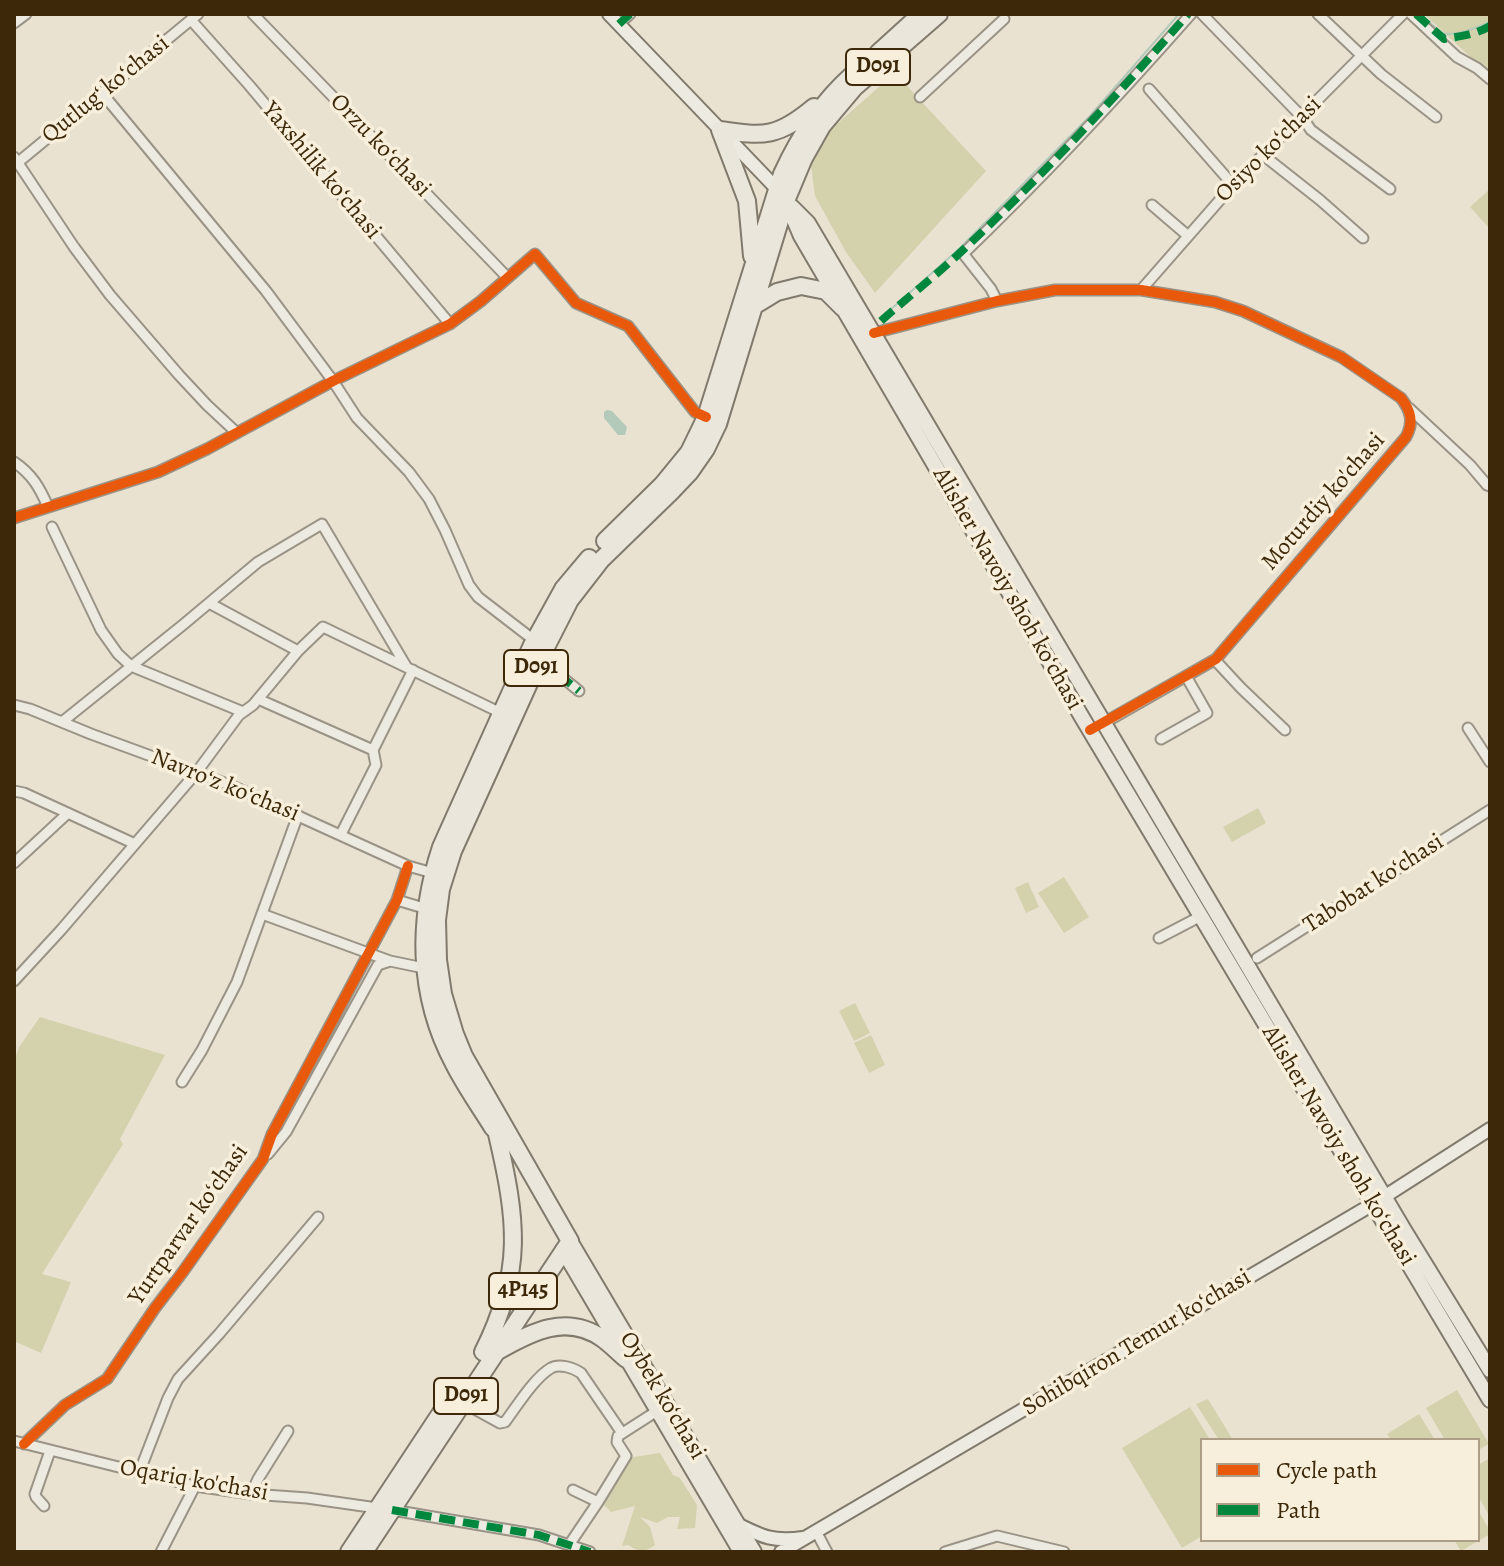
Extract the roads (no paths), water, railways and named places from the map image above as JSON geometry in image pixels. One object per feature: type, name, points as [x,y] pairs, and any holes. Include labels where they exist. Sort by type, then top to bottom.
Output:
[{"type":"highway","name":"D091","points":[[564,1241],[464,1056],[443,994],[430,920],[453,851],[570,600],[601,560],[690,472],[718,424],[754,306],[793,151],[812,120],[846,81],[921,14]]},
{"type":"highway","name":"D091","points":[[564,1241],[453,1063],[436,1023],[424,968],[433,873],[441,847],[501,713],[563,589],[600,546],[662,485],[689,452],[706,417],[753,271],[782,195],[822,126],[854,88],[939,14]]},
{"type":"highway","points":[[753,271],[747,201],[720,130],[761,135],[775,132],[802,117],[846,81]]},
{"type":"highway","points":[[754,306],[777,292],[801,286],[826,291],[843,308]]},
{"type":"highway","name":"D091","points":[[349,1552],[385,1509],[462,1402],[488,1353],[512,1271],[513,1217],[497,1134]]},
{"type":"highway","name":"4P145","points":[[488,1353],[564,1241]]},
{"type":"highway","points":[[488,1353],[536,1331],[571,1327],[584,1329],[601,1338],[626,1359]]},
{"type":"highway","name":"D091","points":[[368,1550],[385,1509],[488,1353]]},
{"type":"main road","name":"Alisher Navoiy shoh koʻchasi","points":[[609,14],[782,195],[801,236],[843,308],[1097,726],[1379,1200],[1490,1400]]},
{"type":"main road","points":[[782,195],[808,223],[874,333],[1097,726]]},
{"type":"main road","name":"Alisher Navoiy shoh koʻchasi","points":[[1097,726],[1201,916],[1490,1370]]},
{"type":"main road","name":"Sohibqiron Temur koʻchasi","points":[[781,1552],[1379,1200],[1490,1129]]},
{"type":"main road","name":"Oybek ko‘chasi","points":[[564,1241],[626,1359],[741,1552]]},
{"type":"main road","name":"Oybek ko‘chasi","points":[[564,1241],[754,1552]]},
{"type":"main road","points":[[737,1524],[774,1539],[813,1535]]},
{"type":"main road","points":[[797,1552],[813,1535]]},
{"type":"street","points":[[14,23],[26,14]]},
{"type":"street","name":"Orzu koʻchasi","points":[[253,14],[507,277]]},
{"type":"street","points":[[619,24],[630,14]]},
{"type":"street","points":[[997,301],[964,255],[1076,142],[1191,14]]},
{"type":"street","points":[[1202,14],[1311,130],[1390,189]]},
{"type":"street","points":[[1318,14],[1381,74],[1436,117]]},
{"type":"street","name":"Osiyo koʻchasi","points":[[1141,290],[1233,185],[1403,14]]},
{"type":"street","points":[[1411,14],[1457,57],[1490,79]]},
{"type":"street","name":"Qutlugʻ koʻchasi","points":[[15,162],[195,17]]},
{"type":"street","name":"Yaxshilik koʻchasi","points":[[195,17],[450,324]]},
{"type":"street","points":[[920,97],[1004,19]]},
{"type":"street","points":[[1149,89],[1233,185]]},
{"type":"street","points":[[102,93],[249,270],[333,381],[357,418],[409,472],[429,499],[469,585],[478,597],[535,641]]},
{"type":"street","points":[[1263,155],[1363,238]]},
{"type":"street","points":[[15,162],[110,295],[188,385],[237,433]]},
{"type":"street","points":[[1152,205],[1187,235]]},
{"type":"street","points":[[14,518],[158,472],[237,433],[333,381],[450,324],[535,254],[576,303],[628,326],[695,412],[706,417]]},
{"type":"street","points":[[874,333],[997,301],[1055,290],[1141,290],[1215,302],[1243,311],[1341,357],[1401,398],[1490,486]]},
{"type":"street","name":"Moturdiy ko'chasi","points":[[1097,726],[1215,660],[1406,437],[1411,418],[1408,407]]},
{"type":"street","points":[[14,462],[39,485],[48,507]]},
{"type":"street","points":[[62,722],[258,562],[322,524],[410,668]]},
{"type":"street","points":[[52,527],[101,630],[118,654],[131,666],[243,712]]},
{"type":"street","points":[[209,603],[298,651]]},
{"type":"street","points":[[14,981],[196,773],[243,712],[323,627],[501,713]]},
{"type":"street","points":[[540,659],[579,691]]},
{"type":"street","points":[[1215,660],[1285,730]]},
{"type":"street","points":[[341,834],[376,765],[373,750],[410,668]]},
{"type":"street","points":[[1161,739],[1207,713],[1186,676]]},
{"type":"street","points":[[258,699],[373,750]]},
{"type":"street","name":"Navroʻz koʻchasi","points":[[14,705],[230,785],[408,866],[433,873]]},
{"type":"street","points":[[1468,728],[1490,762]]},
{"type":"street","points":[[14,791],[135,844]]},
{"type":"street","name":"Tabobat koʻchasi","points":[[1257,958],[1490,810]]},
{"type":"street","points":[[14,863],[68,813]]},
{"type":"street","points":[[182,1082],[237,982],[298,815]]},
{"type":"street","name":"Yurtparvar koʻchasi","points":[[19,1443],[65,1405],[107,1379],[263,1159],[272,1134],[397,900],[408,866]]},
{"type":"street","points":[[397,900],[430,920]]},
{"type":"street","points":[[262,914],[367,954],[424,968]]},
{"type":"street","points":[[1159,938],[1201,916]]},
{"type":"street","points":[[263,1159],[286,1132],[378,965],[390,961]]},
{"type":"street","points":[[139,1473],[178,1379],[318,1217]]},
{"type":"street","points":[[462,1402],[500,1423],[505,1422],[550,1368],[576,1369],[622,1433]]},
{"type":"street","points":[[569,1545],[626,1456],[617,1442],[618,1436],[657,1411]]},
{"type":"street","points":[[251,1494],[288,1431]]},
{"type":"street","name":"Oqariq ko'chasi","points":[[19,1443],[195,1486],[385,1509],[539,1535],[583,1551]]},
{"type":"street","points":[[44,1506],[35,1494],[50,1451]]},
{"type":"street","points":[[161,1552],[195,1486]]},
{"type":"street","points":[[573,1490],[598,1502]]},
{"type":"street","points":[[813,1535],[827,1552]]},
{"type":"street","points":[[945,1552],[997,1536],[1064,1552]]},
{"type":"waterway","points":[[880,319],[960,248],[1089,117],[1179,14]]},
{"type":"waterway","points":[[1421,14],[1446,34],[1490,22]]}]
